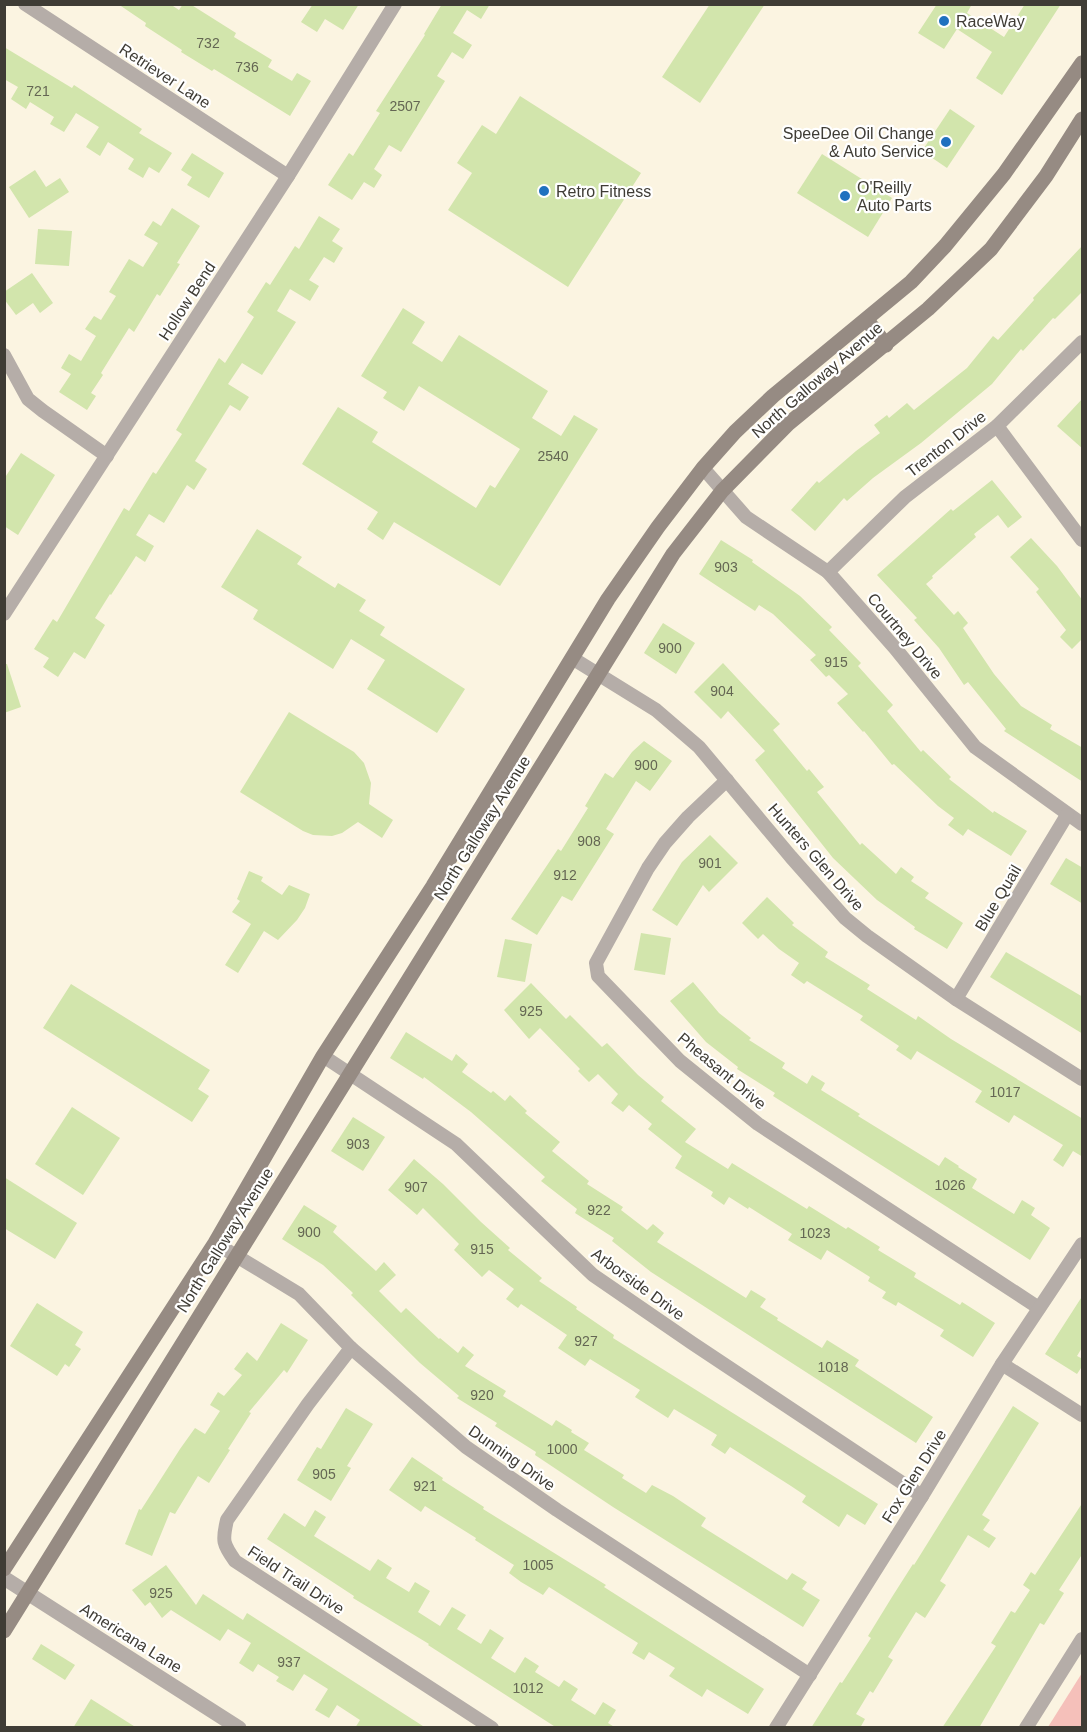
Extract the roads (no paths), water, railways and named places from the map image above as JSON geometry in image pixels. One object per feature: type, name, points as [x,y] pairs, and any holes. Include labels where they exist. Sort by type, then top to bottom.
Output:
[{"type":"main road","name":"North Galloway Avenue","points":[[4,1569],[214,1243],[323,1056],[433,886],[608,599],[658,527],[702,468],[735,432],[773,396],[911,282],[963,225],[1004,174],[1083,63]]},
{"type":"main road","name":"North Galloway Avenue","points":[[4,1631],[673,554],[722,491],[789,424],[928,309],[991,249],[1046,176],[1083,119]]},
{"type":"main road","points":[[867,320],[886,345]]},
{"type":"street","name":"Retriever Lane","points":[[25,4],[288,176]]},
{"type":"street","name":"Hollow Bend","points":[[4,614],[288,176],[395,4]]},
{"type":"street","name":"Trenton Drive","points":[[828,572],[905,497],[996,426],[1083,342]]},
{"type":"street","points":[[4,355],[28,399],[107,456]]},
{"type":"street","points":[[996,426],[1083,540]]},
{"type":"street","name":"Courtney Drive","points":[[702,468],[746,517],[828,572],[895,648],[975,747],[1067,815],[1083,824]]},
{"type":"street","name":"Hunters Glen Drive","points":[[572,658],[656,710],[699,747],[845,918],[956,999],[1083,1079]]},
{"type":"street","name":"Pheasant Drive","points":[[727,780],[688,817],[665,843],[648,868],[596,963],[598,976],[680,1061],[758,1124],[1039,1308]]},
{"type":"street","name":"Blue Quail","points":[[956,999],[1067,815]]},
{"type":"street","name":"Arborside Drive","points":[[323,1056],[456,1144],[593,1275],[922,1496]]},
{"type":"street","name":"Dunning Drive","points":[[214,1243],[299,1294],[351,1348],[466,1447],[557,1510],[810,1675]]},
{"type":"street","name":"Fox Glen Drive","points":[[776,1728],[1002,1364],[1083,1244]]},
{"type":"street","name":"Field Trail Drive","points":[[351,1348],[308,1404],[227,1520],[223,1538],[225,1547],[235,1561],[492,1728]]},
{"type":"street","points":[[1002,1364],[1083,1415]]},
{"type":"street","name":"Americana Lane","points":[[4,1578],[239,1728]]},
{"type":"street","points":[[1026,1728],[1083,1639]]},
{"type":"place","name":"RaceWay","points":[[944,21]]},
{"type":"place","name":"SpeeDee Oil Change & Auto Service","points":[[946,142]]},
{"type":"place","name":"Retro Fitness","points":[[544,191]]},
{"type":"place","name":"O'Reilly Auto Parts","points":[[845,196]]}]
